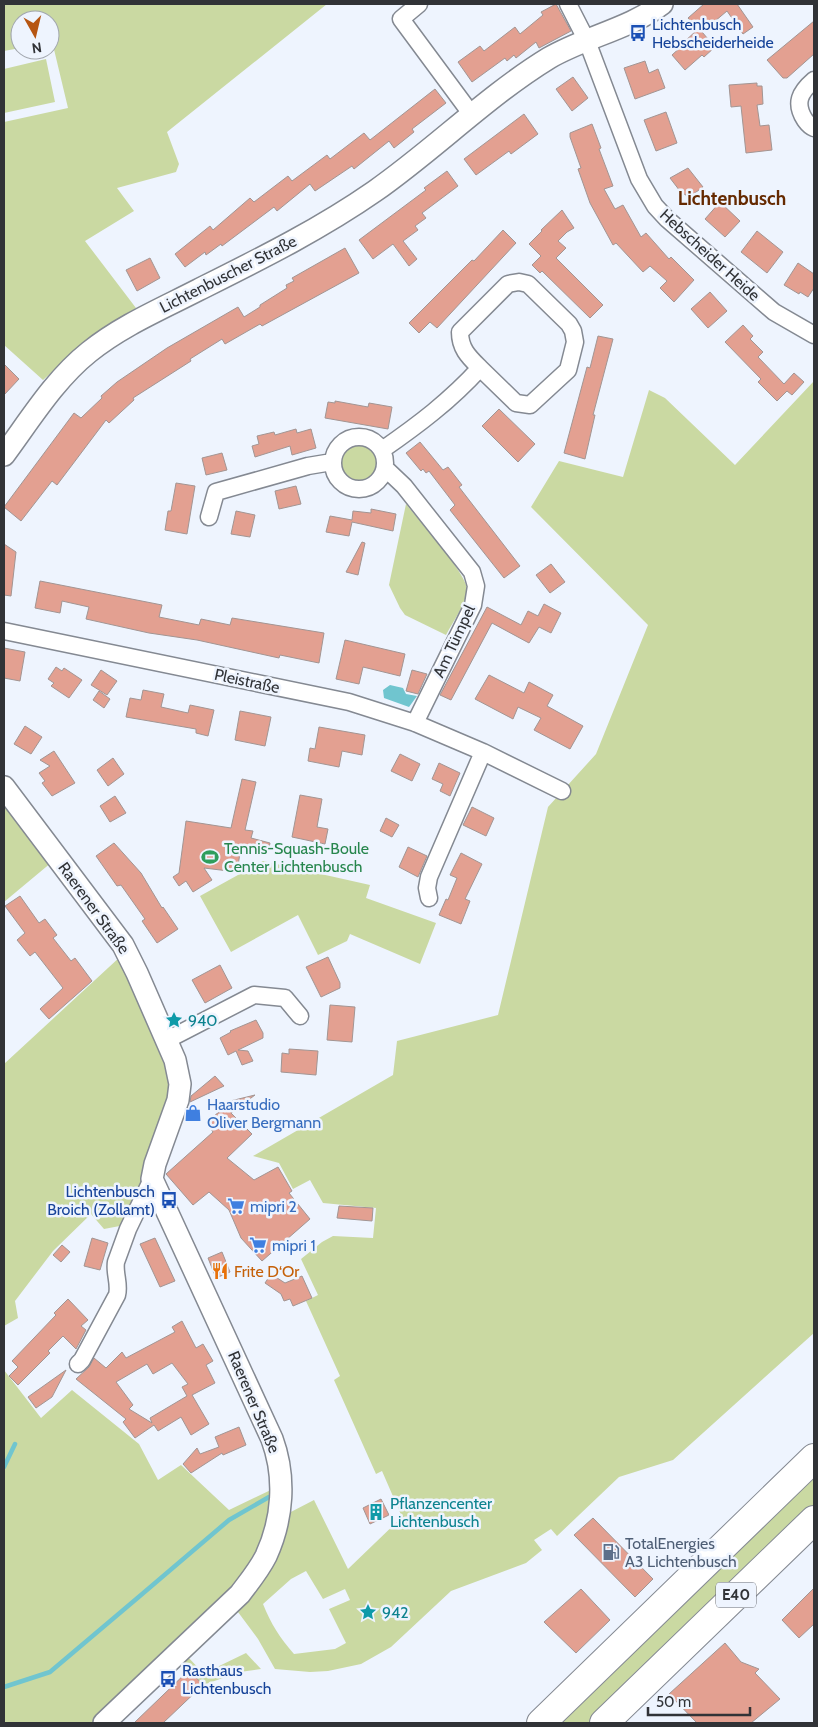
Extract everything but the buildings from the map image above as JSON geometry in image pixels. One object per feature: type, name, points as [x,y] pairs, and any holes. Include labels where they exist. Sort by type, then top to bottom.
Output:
[{"type":"highway","name":"E40","points":[[541,1723],[814,1458]]},
{"type":"highway","name":"E40","points":[[604,1723],[814,1520]]},
{"type":"highway","points":[[605,1637],[671,1577],[711,1558]]},
{"type":"street","points":[[419,4],[401,19],[472,115]]},
{"type":"street","name":"Hebscheider Heide","points":[[568,4],[586,41],[640,178],[655,206],[667,219],[774,312],[814,336]]},
{"type":"street","name":"Lichtenbuscher Straße","points":[[4,455],[61,378],[100,343],[138,320],[275,252],[320,226],[375,191],[472,115],[550,58],[631,22],[662,4]]},
{"type":"street","points":[[814,80],[804,89],[799,102],[800,111],[810,126],[814,128]]},
{"type":"street","points":[[519,282],[528,284],[569,324],[573,331],[575,342],[568,370],[530,405],[516,403],[480,368],[463,350],[460,332],[508,284],[519,282]]},
{"type":"street","points":[[382,450],[428,418],[466,384],[480,368]]},
{"type":"street","points":[[353,437],[362,437],[370,439],[382,450],[385,468],[382,476],[369,488],[352,489],[337,479],[333,471],[332,462],[338,446],[345,441],[353,437]]},
{"type":"street","points":[[209,517],[216,492],[308,466],[332,462]]},
{"type":"street","name":"Am Tümpel","points":[[385,468],[404,486],[472,572],[476,586],[473,605],[415,723]]},
{"type":"street","name":"Pleistraße","points":[[4,631],[349,702],[415,723],[484,752],[562,792]]},
{"type":"street","points":[[429,898],[427,888],[429,878],[484,752]]},
{"type":"street","name":"Raerener Straße","points":[[4,786],[123,944],[167,1040],[175,1060],[180,1084],[178,1100],[155,1164],[152,1179],[128,1229],[116,1262],[115,1267],[119,1290],[117,1296],[78,1364]]},
{"type":"street","points":[[167,1040],[254,995],[285,998],[300,1016]]},
{"type":"street","name":"Raerener Straße","points":[[104,1723],[240,1594],[265,1557],[272,1542],[280,1506],[282,1484],[280,1468],[272,1439],[152,1179]]},
{"type":"green space","points":[[4,4],[327,4],[167,132],[179,164],[176,172],[117,188],[134,211],[85,241],[136,308],[94,335],[43,380],[4,345],[4,122],[68,108],[57,60],[60,60],[60,10],[10,10],[10,50],[4,51]]},
{"type":"green space","points":[[46,60],[55,102],[4,113],[4,69]]},
{"type":"green space","points":[[814,381],[814,1333],[673,1460],[619,1477],[557,1536],[551,1529],[534,1540],[542,1550],[526,1563],[451,1591],[391,1647],[361,1664],[328,1671],[310,1672],[275,1669],[258,1639],[235,1608],[287,1514],[314,1500],[348,1569],[402,1517],[382,1471],[376,1474],[334,1380],[340,1376],[306,1301],[318,1295],[301,1259],[322,1242],[333,1236],[373,1238],[376,1208],[323,1203],[310,1180],[293,1189],[279,1163],[253,1156],[393,1075],[397,1041],[498,1015],[548,807],[596,754],[648,625],[531,507],[559,461],[623,477],[649,390],[665,398],[735,465]],"holes":[[[306,1571],[323,1599],[345,1589],[350,1600],[329,1609],[346,1643],[335,1649],[294,1654],[276,1630],[263,1604],[291,1579]]]},
{"type":"green space","points":[[359,443],[373,449],[379,463],[373,477],[359,483],[345,477],[339,463],[345,449]]},
{"type":"green space","points":[[406,504],[451,559],[465,582],[467,589],[464,601],[446,635],[405,615],[389,585]]},
{"type":"green space","points":[[4,796],[52,862],[4,902]]},
{"type":"green space","points":[[263,861],[370,885],[366,898],[436,923],[420,964],[350,934],[347,941],[318,955],[298,915],[231,952],[200,896]]},
{"type":"green space","points":[[121,956],[156,1034],[171,1082],[169,1100],[144,1186],[125,1225],[104,1229],[91,1214],[53,1251],[15,1301],[18,1318],[4,1326],[4,1064]]},
{"type":"green space","points":[[4,1370],[41,1418],[72,1390],[139,1444],[158,1480],[181,1465],[229,1510],[275,1488],[264,1539],[236,1587],[92,1723],[4,1723]]},
{"type":"green space","points":[[814,1467],[814,1507],[588,1723],[552,1723]]},
{"type":"green space","points":[[246,1653],[261,1669],[240,1672],[203,1685],[182,1659],[186,1655],[206,1676],[213,1669]]},
{"type":"water","points":[[390,685],[403,688],[406,694],[417,696],[409,707],[384,698],[383,690]]},
{"type":"waterway","points":[[4,1467],[15,1444]]},
{"type":"waterway","points":[[4,1687],[50,1672],[229,1520],[269,1497]]},
{"type":"place","name":"Lichtenbusch Hebscheiderheide","points":[[638,33]]},
{"type":"place","name":"Tennis-Squash-Boule Center Lichtenbusch","points":[[210,857]]},
{"type":"place","name":"940","points":[[174,1020]]},
{"type":"place","name":"Haarstudio Oliver Bergmann","points":[[193,1113]]},
{"type":"place","name":"Lichtenbusch Broich (Zollamt)","points":[[169,1200]]},
{"type":"place","name":"mipri 2","points":[[236,1206]]},
{"type":"place","name":"mipri 1","points":[[258,1245]]},
{"type":"place","name":"Frite D‘Or","points":[[220,1271]]},
{"type":"place","name":"Pflanzencenter Lichtenbusch","points":[[376,1512]]},
{"type":"place","name":"TotalEnergies A3 Lichtenbusch","points":[[611,1552]]},
{"type":"place","name":"942","points":[[368,1612]]},
{"type":"place","name":"Rasthaus Lichtenbusch","points":[[168,1679]]},
{"type":"district","name":"Lichtenbusch","points":[[732,198]]}]
